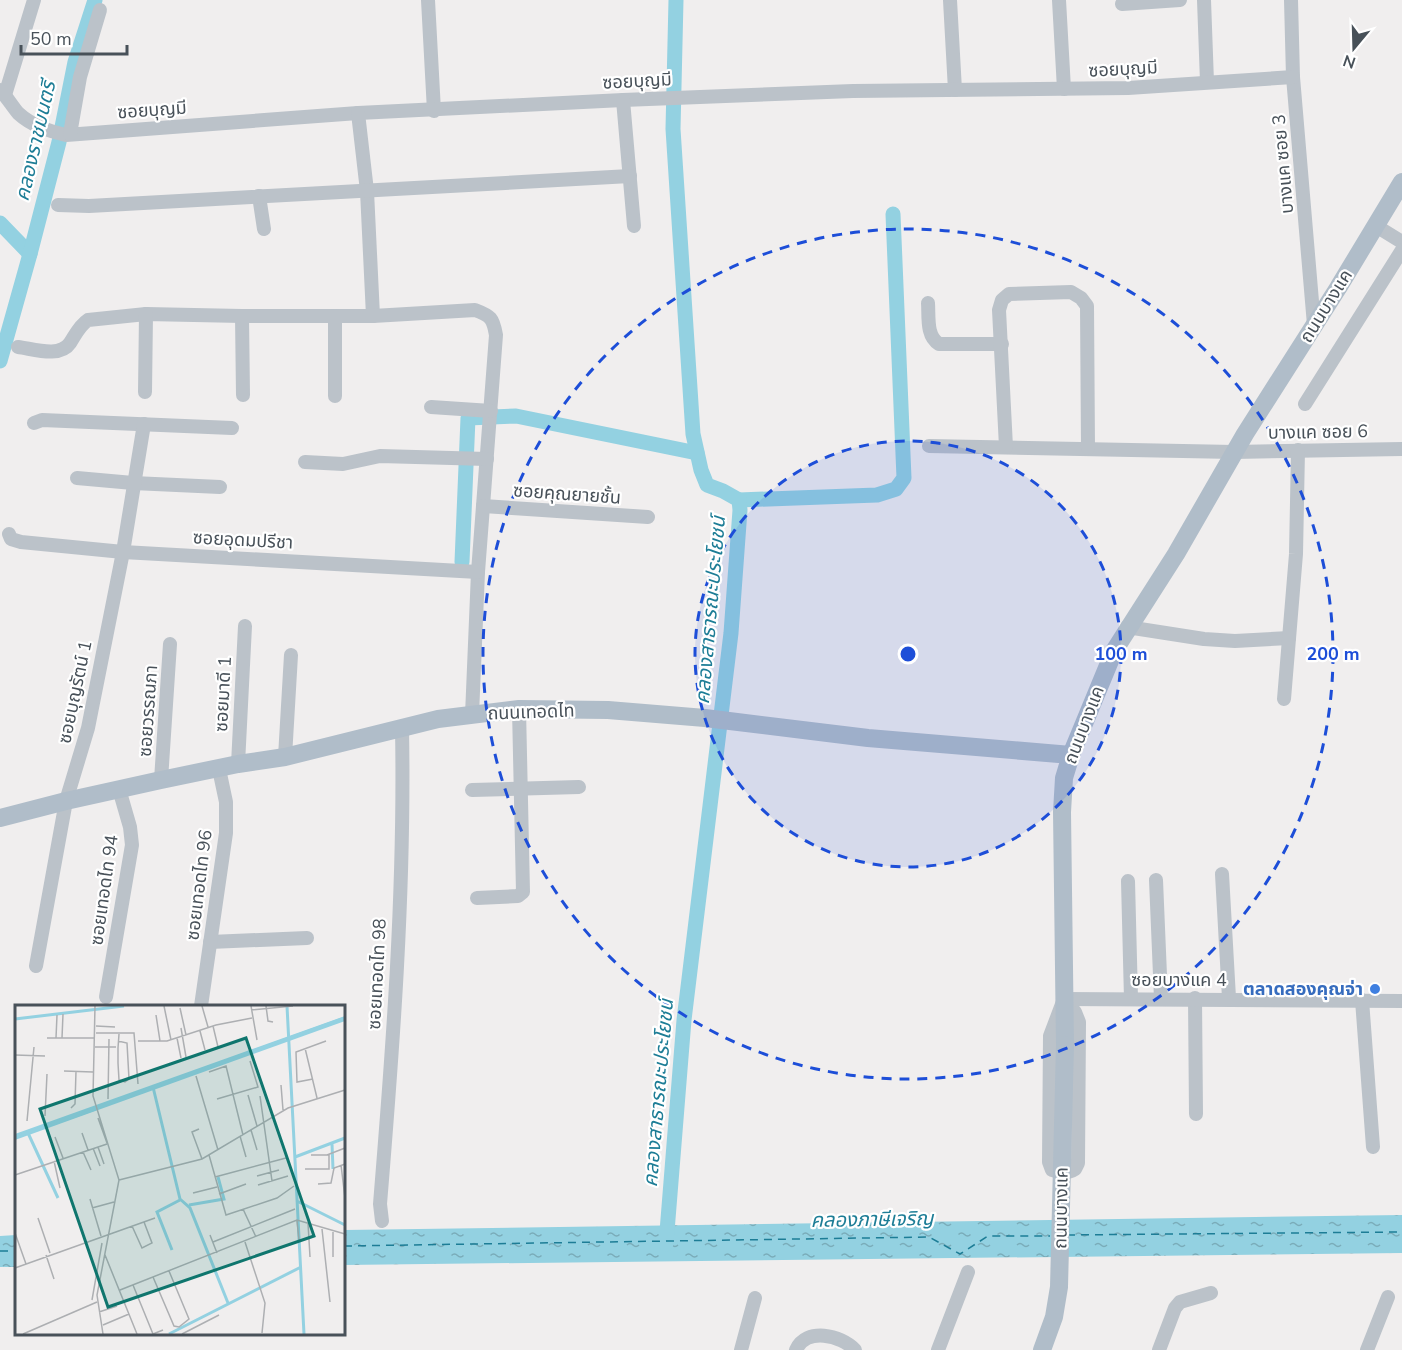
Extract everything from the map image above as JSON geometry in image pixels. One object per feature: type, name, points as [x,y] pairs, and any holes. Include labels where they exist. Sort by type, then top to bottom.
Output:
[{"type":"main road","name":"ถนนบางแค","points":[[1042,1350],[1054,1317],[1059,1287],[1065,1045],[1062,812],[1064,778],[1071,755],[1109,661],[1127,627],[1176,554],[1234,452],[1402,182]]},
{"type":"main road","name":"ถนนเทอดไท","points":[[0,818],[161,780],[285,757],[438,719],[519,708],[608,710],[705,718],[868,738],[1071,755]]},
{"type":"street","points":[[3,93],[34,0]]},
{"type":"street","points":[[428,0],[434,111]]},
{"type":"street","points":[[950,0],[955,90]]},
{"type":"street","points":[[1059,0],[1064,89]]},
{"type":"street","points":[[1122,4],[1180,0]]},
{"type":"street","points":[[1204,0],[1207,82]]},
{"type":"street","name":"บางแค ซอย 3","points":[[1291,0],[1293,78],[1314,325]]},
{"type":"street","points":[[68,135],[80,77],[100,10]]},
{"type":"street","name":"ซอยบุญมี","points":[[3,93],[18,112],[29,121],[45,130],[68,135],[358,113],[623,100],[853,91],[1128,88],[1293,78]]},
{"type":"street","points":[[623,100],[634,226]]},
{"type":"street","points":[[358,113],[367,191],[373,316]]},
{"type":"street","points":[[58,205],[89,206],[630,176]]},
{"type":"street","points":[[260,196],[264,229]]},
{"type":"street","points":[[1376,226],[1402,242]]},
{"type":"street","points":[[1305,404],[1402,250]]},
{"type":"street","points":[[1006,447],[999,309],[1002,300],[1009,294],[1071,292],[1081,298],[1086,306],[1088,448]]},
{"type":"street","points":[[928,303],[930,332],[933,340],[939,344],[1002,344]]},
{"type":"street","points":[[18,347],[63,350],[81,325],[88,320],[146,314],[373,316],[475,310],[489,315],[496,335],[478,572],[472,715]]},
{"type":"street","points":[[145,392],[146,314]]},
{"type":"street","points":[[242,316],[243,395]]},
{"type":"street","points":[[335,316],[335,396]]},
{"type":"street","points":[[431,407],[491,411]]},
{"type":"street","points":[[33,423],[42,420],[232,428]]},
{"type":"street","name":"ซอยบุญรัตน์ 1","points":[[36,966],[66,801],[88,728],[123,552],[144,424]]},
{"type":"street","name":"บางแค ซอย 6","points":[[929,446],[1234,452],[1402,449]]},
{"type":"street","points":[[1284,699],[1296,554],[1298,450]]},
{"type":"street","points":[[305,462],[343,464],[380,456],[487,459]]},
{"type":"street","points":[[77,478],[220,487]]},
{"type":"street","name":"ซอยคุณยายชั้น","points":[[483,506],[648,517]]},
{"type":"street","name":"ซอยอุดมปรีชา","points":[[9,534],[11,539],[21,542],[123,552],[478,572]]},
{"type":"street","name":"ซอยมาดี 1","points":[[238,764],[245,626]]},
{"type":"street","points":[[1127,627],[1204,639],[1235,641],[1289,638]]},
{"type":"street","name":"ซอยวรรณภา","points":[[161,780],[170,644]]},
{"type":"street","points":[[285,757],[291,655]]},
{"type":"street","points":[[477,897],[518,896],[523,892],[519,708]]},
{"type":"street","name":"ซอยเทอดไท 98","points":[[381,1221],[380,1204],[389,1091],[402,834],[402,729]]},
{"type":"street","name":"ซอยเทอดไท 96","points":[[201,1005],[226,833],[226,802],[219,768]]},
{"type":"street","points":[[472,790],[579,787]]},
{"type":"street","name":"ซอยเทอดไท 94","points":[[106,998],[132,836],[119,789]]},
{"type":"street","points":[[1222,874],[1229,998]]},
{"type":"street","points":[[1156,880],[1161,999]]},
{"type":"street","points":[[1128,881],[1131,999]]},
{"type":"street","points":[[210,942],[307,938]]},
{"type":"street","points":[[1195,998],[1196,1114]]},
{"type":"street","name":"ซอยบางแค 4","points":[[1064,999],[1229,998],[1402,1001]]},
{"type":"street","points":[[1064,999],[1076,1012],[1079,1022],[1078,1163],[1070,1172],[1052,1170],[1049,1162],[1050,1036],[1064,999]]},
{"type":"street","points":[[1362,1000],[1373,1147]]},
{"type":"street","points":[[938,1350],[969,1272]]},
{"type":"street","points":[[1159,1350],[1175,1308],[1180,1302],[1211,1293]]},
{"type":"street","points":[[741,1350],[755,1298]]},
{"type":"street","points":[[1367,1350],[1388,1298]]},
{"type":"street","points":[[796,1350],[805,1339],[818,1335],[841,1341],[855,1350]]},
{"type":"water","points":[[1402,1215],[1402,1253],[345,1265],[345,1230]]},
{"type":"water","points":[[15,1235],[15,1267],[0,1267],[0,1236]]},
{"type":"waterway","name":"คลองราชมนตรี","points":[[0,361],[59,142],[75,62],[95,0]]},
{"type":"waterway","name":"คลองสาธารณะประโยชน์","points":[[666,1244],[684,1020],[731,633],[740,510],[739,500],[707,485],[701,470],[693,434],[673,129],[676,0]]},
{"type":"waterway","points":[[739,500],[877,495],[896,489],[904,478],[893,214]]},
{"type":"waterway","points":[[0,223],[30,254]]},
{"type":"waterway","points":[[462,562],[468,418],[516,416],[697,453]]},
{"type":"ferry route","points":[[1067,1235],[1402,1232]]},
{"type":"ferry route","points":[[345,1246],[929,1237],[960,1254],[988,1236],[1050,1236]]},
{"type":"ferry route","points":[[0,1251],[15,1251]]},
{"type":"place","name":"ตลาดสองคุณจ่า","points":[[1375,989]]},
{"type":"water label","name":"คลองภาษีเจริญ","points":[[872,1219]]}]
